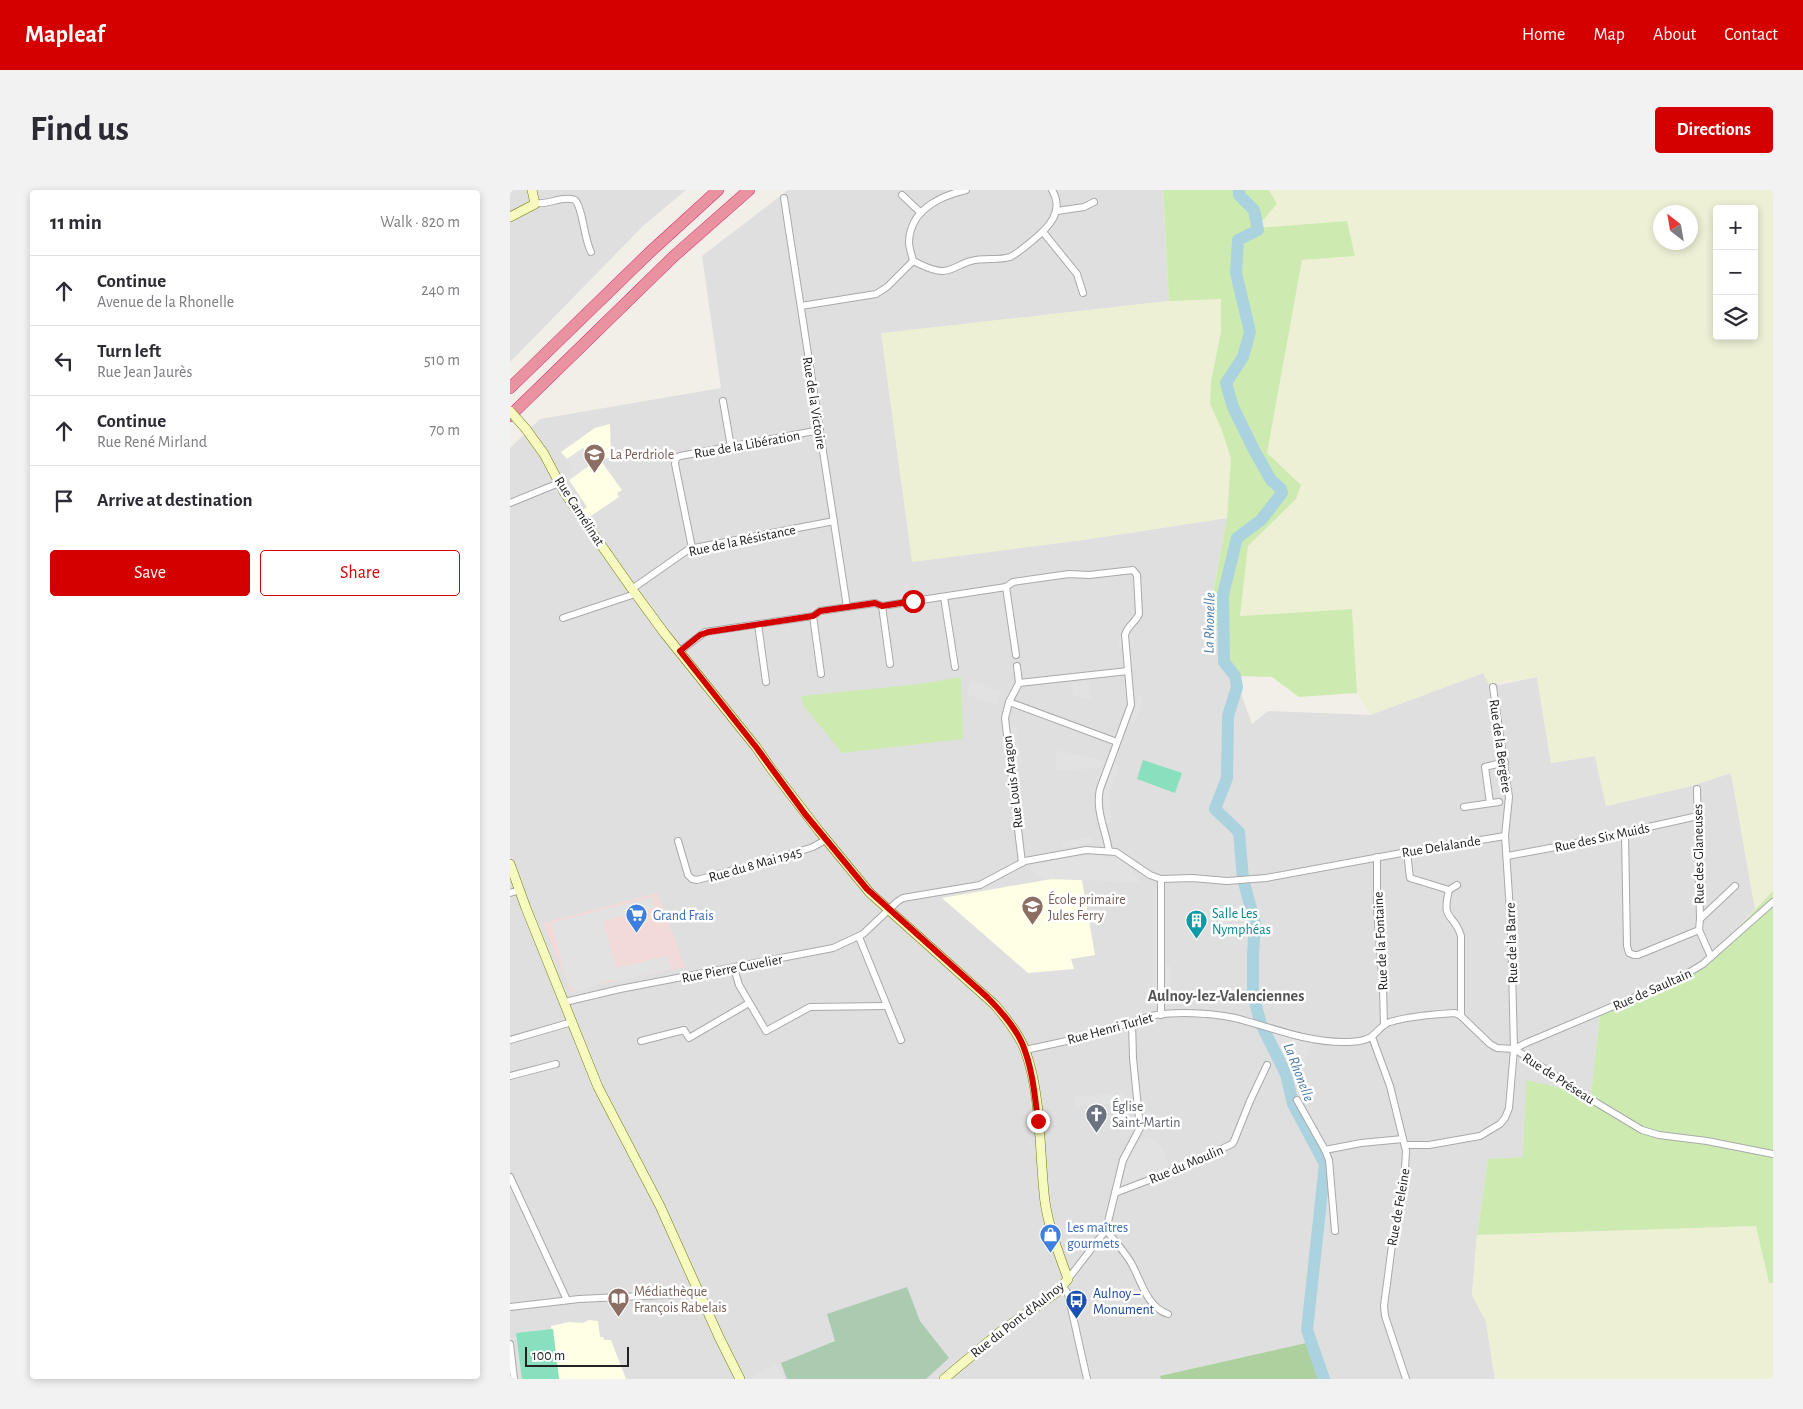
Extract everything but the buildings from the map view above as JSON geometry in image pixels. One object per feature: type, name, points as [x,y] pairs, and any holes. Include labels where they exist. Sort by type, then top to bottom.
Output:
[{"type":"highway","points":[[510,388],[648,253],[718,190]]},
{"type":"highway","points":[[510,416],[668,262],[749,190]]},
{"type":"street","points":[[532,190],[536,202]]},
{"type":"street","points":[[913,261],[910,238],[914,224],[921,214],[940,198],[966,190]]},
{"type":"street","points":[[913,261],[931,269],[942,271],[950,270],[973,260],[1002,259],[1017,253],[1043,232],[1053,221],[1057,211],[1052,190]]},
{"type":"street","points":[[902,195],[921,214]]},
{"type":"street","points":[[536,202],[543,203],[569,198],[575,200],[579,206],[585,238],[591,252]]},
{"type":"street","name":"Rue de la Victoire","points":[[784,198],[847,607]]},
{"type":"street","points":[[510,217],[532,207],[536,202]]},
{"type":"street","points":[[1057,211],[1084,207],[1094,202]]},
{"type":"street","points":[[1043,232],[1077,274],[1083,293]]},
{"type":"street","points":[[801,306],[876,294],[887,287],[913,261]]},
{"type":"street","points":[[723,401],[731,447]]},
{"type":"street","name":"Rue Camélinat","points":[[510,411],[544,454],[559,483],[634,592],[867,889],[991,1001],[1006,1019],[1025,1050],[1036,1104],[1047,1214],[1065,1283]]},
{"type":"street","name":"Rue de la Libération","points":[[692,548],[675,460],[680,456],[820,430]]},
{"type":"street","points":[[510,503],[559,483]]},
{"type":"street","name":"Rue de la Résistance","points":[[563,618],[634,592],[692,548],[834,521]]},
{"type":"street","points":[[680,651],[705,632],[813,616],[820,611],[875,603],[882,606],[944,597],[1006,587],[1013,582],[1073,574],[1092,575],[1133,570],[1137,575],[1139,614],[1137,619],[1127,628],[1125,635],[1131,705],[1099,793],[1102,822],[1109,851],[1119,854],[1150,875],[1161,879],[1161,1015]]},
{"type":"street","points":[[1006,587],[1016,656]]},
{"type":"street","points":[[944,597],[955,666]]},
{"type":"street","points":[[882,606],[890,664]]},
{"type":"street","points":[[813,616],[821,674]]},
{"type":"street","points":[[758,624],[766,682]]},
{"type":"street","points":[[1017,666],[1019,683],[1009,702],[1117,742]]},
{"type":"street","points":[[1019,683],[1128,671]]},
{"type":"street","name":"Rue de la Bergère","points":[[1493,687],[1509,801],[1505,836]]},
{"type":"street","name":"Rue Louis Aragon","points":[[1009,702],[1005,721],[1022,863]]},
{"type":"street","points":[[1490,803],[1485,767],[1505,762]]},
{"type":"street","name":"Rue des Glaneuses","points":[[1697,789],[1699,930]]},
{"type":"street","points":[[1464,807],[1499,802]]},
{"type":"street","name":"Rue des Six Muids","points":[[1507,856],[1625,833],[1698,816]]},
{"type":"street","points":[[1625,833],[1627,946],[1631,955],[1638,955],[1699,930],[1711,957]]},
{"type":"street","name":"Rue Delalande","points":[[1161,879],[1236,880],[1276,876],[1505,836]]},
{"type":"street","name":"Rue de la Barre","points":[[1505,836],[1511,926],[1514,1050]]},
{"type":"street","name":"Rue du 8 Mai 1945","points":[[678,841],[688,875],[692,879],[697,880],[813,847],[827,839]]},
{"type":"street","name":"Rue Pierre Cuvelier","points":[[565,1002],[620,989],[828,950],[859,937],[900,899],[983,884],[1030,860],[1086,850],[1109,851]]},
{"type":"street","points":[[1407,852],[1410,878],[1449,890]]},
{"type":"street","name":"Rue de la Fontaine","points":[[1377,857],[1377,910],[1384,1025]]},
{"type":"street","points":[[510,864],[528,914],[601,1094],[660,1206],[740,1379]]},
{"type":"street","points":[[1372,1036],[1384,1025],[1392,1022],[1452,1013],[1460,1016],[1461,936],[1457,927],[1447,915],[1445,906],[1449,890],[1457,885]]},
{"type":"street","points":[[1700,919],[1735,886]]},
{"type":"street","points":[[510,893],[520,890]]},
{"type":"street","name":"Rue de Saultain","points":[[1514,1050],[1559,1028],[1680,978],[1700,967],[1773,902]]},
{"type":"street","points":[[859,937],[901,1040]]},
{"type":"street","points":[[734,968],[736,979],[766,1031],[810,1007],[887,1006]]},
{"type":"street","points":[[641,1041],[684,1030],[689,1038],[749,1002]]},
{"type":"street","name":"Rue Henri Turlet","points":[[1025,1050],[1085,1037],[1161,1015],[1211,1015],[1234,1018],[1324,1042],[1355,1042],[1372,1036]]},
{"type":"street","name":"Rue de Préseau","points":[[1460,1016],[1490,1044],[1514,1050],[1529,1057],[1597,1103],[1648,1132],[1773,1154]]},
{"type":"street","points":[[510,1040],[572,1022]]},
{"type":"street","points":[[1087,1379],[1065,1283],[1106,1230],[1122,1160],[1140,1125],[1133,1058],[1132,1022]]},
{"type":"street","name":"Rue de Feleine","points":[[1372,1036],[1390,1086],[1404,1142],[1404,1187],[1391,1250],[1384,1310],[1406,1379]]},
{"type":"street","points":[[1325,1150],[1361,1143],[1404,1142],[1428,1145],[1476,1137],[1489,1132],[1505,1118],[1509,1108],[1514,1050]]},
{"type":"street","points":[[510,1076],[556,1064]]},
{"type":"street","name":"Rue du Moulin","points":[[1115,1193],[1187,1165],[1233,1143],[1267,1065]]},
{"type":"street","points":[[1297,1100],[1329,1160],[1335,1231]]},
{"type":"street","points":[[510,1177],[567,1300]]},
{"type":"street","points":[[1106,1230],[1130,1262],[1149,1299],[1160,1310],[1168,1314]]},
{"type":"street","name":"Rue du Pont d'Aulnoy","points":[[944,1379],[1000,1332],[1065,1283]]},
{"type":"street","points":[[510,1307],[567,1300],[682,1294],[698,1289]]},
{"type":"street","points":[[510,1344],[511,1368],[514,1379]]},
{"type":"shaded area","points":[[510,190],[686,190],[643,226],[510,362]]},
{"type":"shaded area","points":[[788,190],[1163,190],[1169,301],[881,334],[1076,541],[1227,518],[1210,608],[1252,724],[1268,711],[1370,715],[1483,673],[1499,685],[1537,677],[1551,763],[1595,756],[1606,806],[1691,786],[1731,773],[1755,909],[1693,975],[1600,1014],[1591,1096],[1523,1157],[1488,1159],[1477,1235],[1472,1295],[1486,1321],[1495,1379],[510,1379],[510,448],[540,419],[721,388],[702,256]]},
{"type":"shaded area","points":[[1269,190],[1773,190],[1773,891],[1755,909],[1731,773],[1691,786],[1606,806],[1595,756],[1551,763],[1537,677],[1489,685],[1483,673],[1370,715],[1357,693],[1352,609],[1240,617],[1248,546],[1296,499],[1267,453],[1302,260],[1355,256],[1347,221],[1255,228],[1271,192]]},
{"type":"shaded area","points":[[1221,298],[1221,332],[1211,381],[1210,404],[1221,428],[1231,458],[1227,518],[1076,541],[912,562],[881,333],[1169,301]]},
{"type":"shaded area","name":"La Perdriole","points":[[610,424],[611,456],[601,461],[622,490],[617,493],[619,497],[588,518],[583,510],[587,507],[569,480],[594,462],[583,448],[567,459],[561,452],[595,428]]},
{"type":"shaded area","points":[[583,448],[594,462],[569,480],[565,475],[573,469],[567,459]]},
{"type":"shaded area","points":[[1132,635],[1133,646],[1119,648],[1118,637]]},
{"type":"shaded area","points":[[972,681],[1002,692],[997,705],[967,695]]},
{"type":"shaded area","points":[[1089,681],[1091,699],[1073,696],[1072,683]]},
{"type":"shaded area","points":[[1137,696],[1141,697],[1142,704],[1134,724],[1130,722],[1137,702]]},
{"type":"shaded area","points":[[1016,725],[1022,764],[1016,764],[1011,726]]},
{"type":"shaded area","points":[[1055,750],[1105,761],[1100,768],[1056,770]]},
{"type":"shaded area","points":[[1114,764],[1119,766],[1109,795],[1112,822],[1106,822],[1103,795]]},
{"type":"shaded area","points":[[1091,837],[1092,843],[1062,848],[1061,842]]},
{"type":"shaded area","points":[[1088,855],[1122,859],[1141,882],[1045,879],[1037,876],[1029,867],[1037,863]]},
{"type":"shaded area","name":"École primaire Jules Ferry","points":[[1057,878],[1082,880],[1095,955],[1071,959],[1074,969],[1028,973],[942,898]]},
{"type":"shaded area","points":[[1153,887],[1159,887],[1159,966],[1171,966],[1171,1006],[1153,1006]]},
{"type":"shaded area","points":[[657,893],[685,967],[600,984],[574,992],[570,990],[543,923]]},
{"type":"shaded area","points":[[652,897],[655,907],[603,921],[616,968],[668,956],[671,969],[621,980],[610,980],[577,992],[567,983],[552,923]]},
{"type":"shaded area","points":[[1270,1032],[1312,1043],[1294,1090],[1288,1072]]},
{"type":"shaded area","points":[[1124,1093],[1126,1108],[1110,1109],[1109,1104],[1075,1107],[1075,1097]]},
{"type":"shaded area","points":[[1151,1136],[1162,1148],[1170,1169],[1119,1190],[1124,1162],[1133,1144]]},
{"type":"shaded area","points":[[1756,1226],[1769,1283],[1773,1283],[1773,1379],[1495,1379],[1486,1321],[1472,1295],[1477,1235]]},
{"type":"shaded area","points":[[907,1287],[920,1321],[949,1358],[926,1379],[787,1379],[781,1363],[835,1341],[827,1314]]},
{"type":"shaded area","points":[[589,1320],[598,1321],[600,1337],[603,1337],[604,1340],[611,1340],[626,1379],[559,1379],[551,1326],[568,1322],[583,1323]]},
{"type":"shaded area","points":[[776,1364],[784,1379],[752,1379],[751,1377]]},
{"type":"green space","points":[[1163,190],[1269,190],[1277,204],[1256,228],[1347,221],[1355,256],[1302,260],[1267,453],[1301,485],[1296,499],[1248,546],[1240,616],[1352,609],[1357,693],[1299,697],[1272,677],[1235,676],[1210,608],[1227,518],[1231,458],[1221,428],[1210,404],[1211,381],[1221,332],[1221,299],[1169,301]]},
{"type":"green space","points":[[961,677],[963,739],[842,753],[803,705],[801,696],[920,684]]},
{"type":"green space","points":[[1143,760],[1182,773],[1175,793],[1137,779]]},
{"type":"green space","points":[[1773,891],[1773,1283],[1769,1283],[1756,1226],[1477,1235],[1488,1159],[1523,1157],[1526,1080],[1591,1095],[1600,1014],[1693,975]]},
{"type":"green space","points":[[553,1329],[559,1379],[522,1379],[516,1333]]},
{"type":"green space","points":[[1306,1343],[1318,1379],[1161,1379],[1160,1376]]},
{"type":"waterway","name":"La Rhonelle","points":[[1239,190],[1239,195],[1254,210],[1258,230],[1238,240],[1236,273],[1250,332],[1243,357],[1226,383],[1233,407],[1254,450],[1271,480],[1281,489],[1282,493],[1261,520],[1237,538],[1223,595],[1224,662],[1235,676],[1237,687],[1228,716],[1227,778],[1215,809],[1239,832],[1243,879],[1255,923],[1253,995],[1261,1024],[1286,1074],[1293,1104],[1325,1164],[1307,1330],[1324,1379]]},
{"type":"place","name":"La Perdriole","points":[[594,473]]},
{"type":"place","name":"École primaire Jules Ferry","points":[[1032,926]]},
{"type":"place","name":"Grand Frais","points":[[637,934]]},
{"type":"place","name":"Salle Les Nymphéas","points":[[1196,940]]},
{"type":"place","name":"Église Saint-Martin","points":[[1096,1133]]},
{"type":"place","name":"Les maîtres gourmets","points":[[1051,1254]]},
{"type":"place","name":"Médiathèque François Rabelais","points":[[618,1318]]},
{"type":"place","name":"Aulnoy – Monument","points":[[1077,1320]]},
{"type":"district","name":"Aulnoy-lez-Valenciennes","points":[[1226,995]]},
{"type":"route","points":[[913,601],[882,606],[875,603],[820,611],[813,616],[708,632],[700,635],[680,651],[763,756],[805,814],[867,889],[987,997],[1002,1014],[1025,1050],[1034,1087],[1038,1121]]}]
